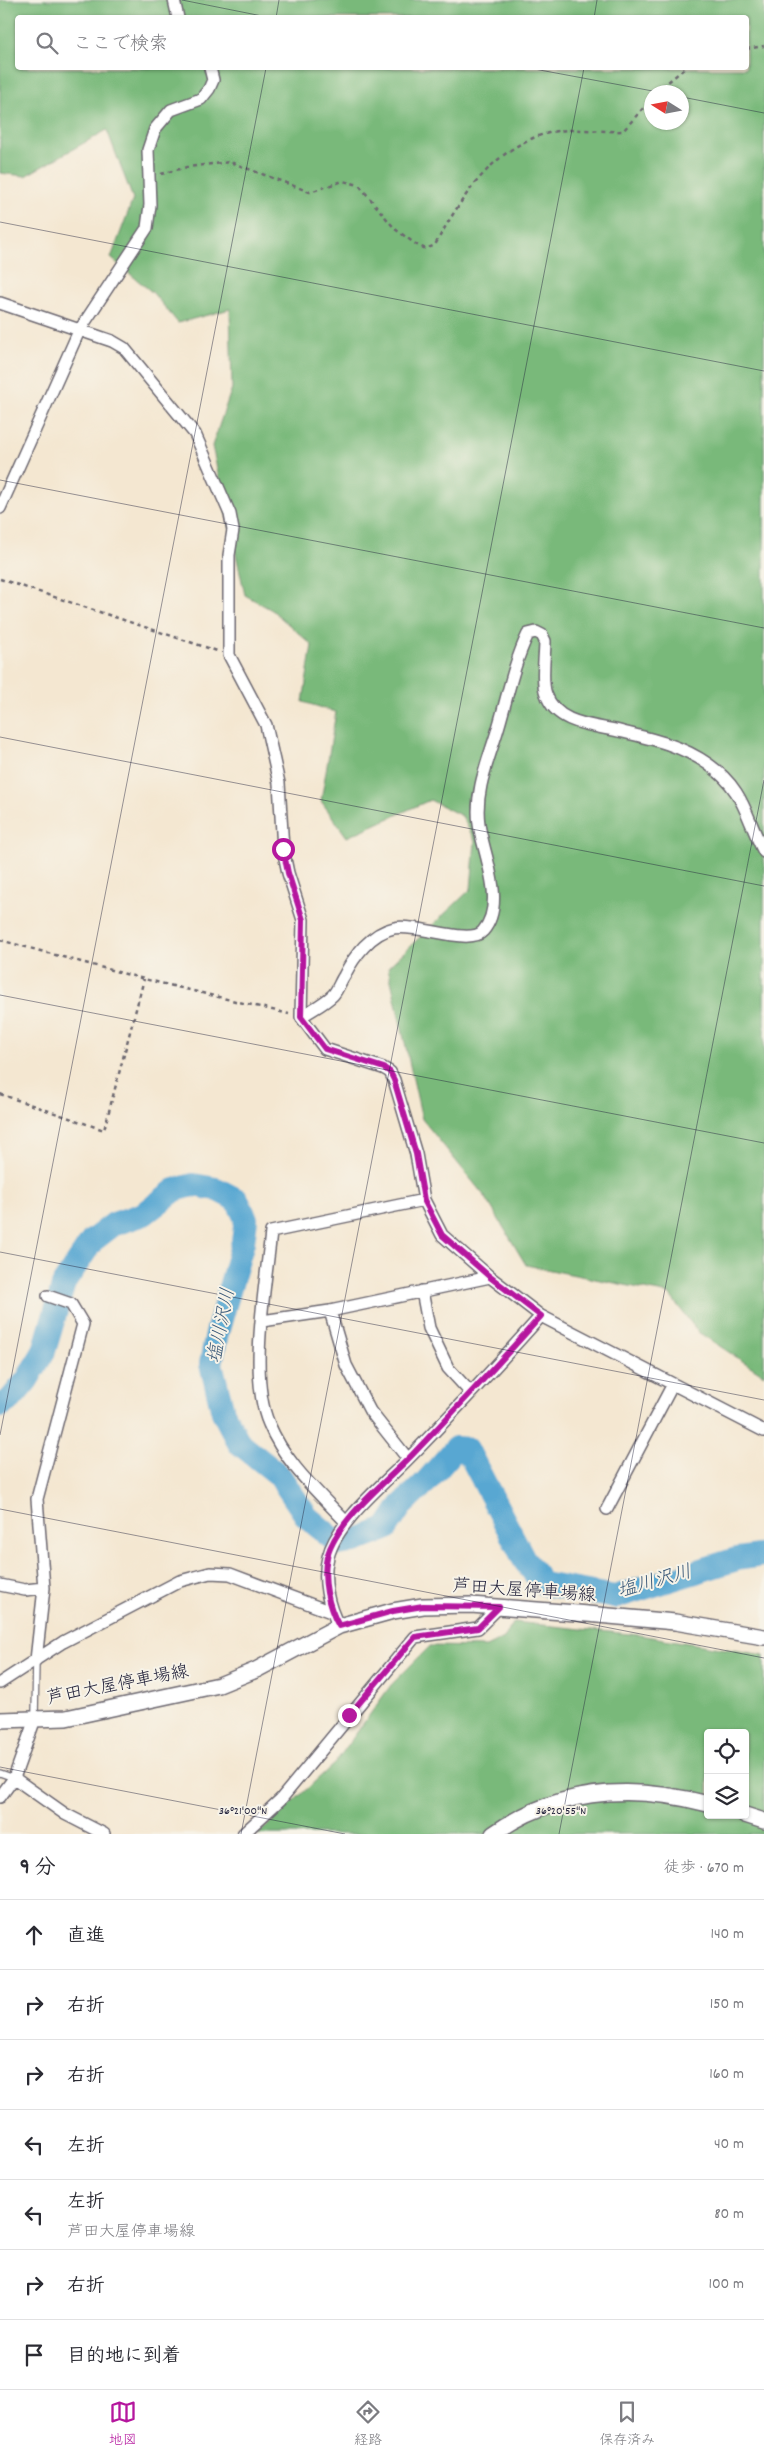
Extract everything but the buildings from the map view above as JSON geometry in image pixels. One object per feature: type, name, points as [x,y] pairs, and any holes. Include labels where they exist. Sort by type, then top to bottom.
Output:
[{"type":"main road","name":"芦田大屋停車場線","points":[[0,1720],[66,1718],[219,1685],[256,1670],[339,1626],[393,1611],[423,1606],[499,1607],[675,1622],[764,1637]]},
{"type":"main road","points":[[493,1834],[507,1824],[541,1808],[567,1799],[601,1792],[644,1794],[704,1803]]},
{"type":"main road","points":[[749,1816],[764,1821]]},
{"type":"street","points":[[174,0],[177,15]]},
{"type":"street","points":[[0,508],[79,331],[147,228],[150,205],[148,150],[155,129],[171,110],[201,99],[213,80],[210,70]]},
{"type":"street","points":[[0,303],[112,341],[124,348],[196,434],[230,514],[232,530],[229,555],[229,655],[266,725],[280,783],[283,849],[288,873],[303,920],[301,1017],[325,1049],[358,1059],[390,1072],[416,1154],[424,1200],[442,1235],[490,1277],[541,1316],[764,1431]]},
{"type":"street","points":[[301,1017],[334,995],[351,961],[366,944],[380,933],[394,928],[410,926],[468,937],[481,933],[489,922],[493,890],[491,873],[478,823],[481,784],[487,757],[496,736],[520,651],[528,634],[536,632],[542,635],[545,641],[545,693],[556,712],[584,725],[621,731],[678,746],[708,764],[731,784],[748,811],[764,852]]},
{"type":"street","points":[[346,1522],[293,1465],[268,1424],[262,1398],[260,1357],[271,1232],[424,1200]]},
{"type":"street","points":[[262,1321],[330,1311],[490,1277]]},
{"type":"street","points":[[422,1290],[429,1328],[444,1360],[448,1368],[472,1393]]},
{"type":"street","points":[[36,1660],[44,1588],[37,1499],[83,1324],[71,1304],[48,1296]]},
{"type":"street","points":[[330,1311],[346,1365],[370,1411],[408,1459]]},
{"type":"street","points":[[339,1626],[331,1612],[326,1584],[328,1556],[346,1522],[472,1393],[541,1316]]},
{"type":"street","points":[[607,1509],[673,1384]]},
{"type":"street","points":[[0,1683],[63,1642],[180,1581],[210,1573],[230,1574],[331,1612]]},
{"type":"street","points":[[0,1585],[25,1590],[44,1588]]},
{"type":"street","points":[[243,1834],[281,1799],[415,1637],[478,1628],[499,1607]]},
{"type":"street","points":[[0,1797],[14,1778],[35,1719]]},
{"type":"street","points":[[14,1778],[65,1814],[104,1834]]},
{"type":"lane","points":[[35,1719],[36,1660]]},
{"type":"lane","points":[[0,1773],[14,1778]]},
{"type":"path","points":[[749,48],[764,46]]},
{"type":"path","points":[[664,85],[683,70]]},
{"type":"path","points":[[148,178],[187,167],[230,162],[310,192],[343,182],[359,185],[395,229],[417,245],[426,249],[435,245],[473,185],[494,163],[525,142],[558,132],[623,131],[644,107]]},
{"type":"path","points":[[0,579],[229,655]]},
{"type":"path","points":[[0,940],[144,979],[301,1017]]},
{"type":"path","points":[[0,1094],[104,1130],[144,979]]},
{"type":"green space","points":[[0,0],[764,0],[764,1375],[698,1332],[669,1294],[526,1265],[486,1198],[422,1119],[388,967],[471,889],[475,841],[462,816],[430,800],[347,837],[321,801],[336,712],[303,702],[312,645],[272,610],[245,595],[212,446],[232,388],[230,309],[178,323],[153,293],[111,258],[133,199],[107,130],[25,176],[0,173]]},
{"type":"green space","points":[[514,1622],[639,1635],[764,1655],[764,1834],[258,1834],[335,1763],[391,1685],[430,1646],[486,1647],[504,1638]]},
{"type":"waterway","name":"塩川沢川","points":[[0,1406],[11,1399],[27,1380],[44,1351],[64,1283],[92,1241],[114,1224],[144,1214],[175,1190],[193,1185],[216,1189],[237,1200],[246,1219],[243,1242],[217,1333],[211,1364],[223,1412],[239,1443],[279,1475],[307,1517],[339,1544],[355,1541],[386,1529],[401,1506],[426,1482],[456,1448],[467,1449],[525,1561],[543,1584],[615,1597],[737,1559],[764,1555]]},
{"type":"route","points":[[283,849],[288,873],[303,920],[301,1017],[325,1049],[384,1068],[390,1072],[416,1154],[424,1200],[442,1235],[490,1277],[541,1316],[472,1393],[346,1522],[328,1556],[326,1584],[331,1612],[339,1626],[393,1611],[423,1606],[471,1605],[499,1607],[478,1628],[415,1637],[349,1715]]}]
